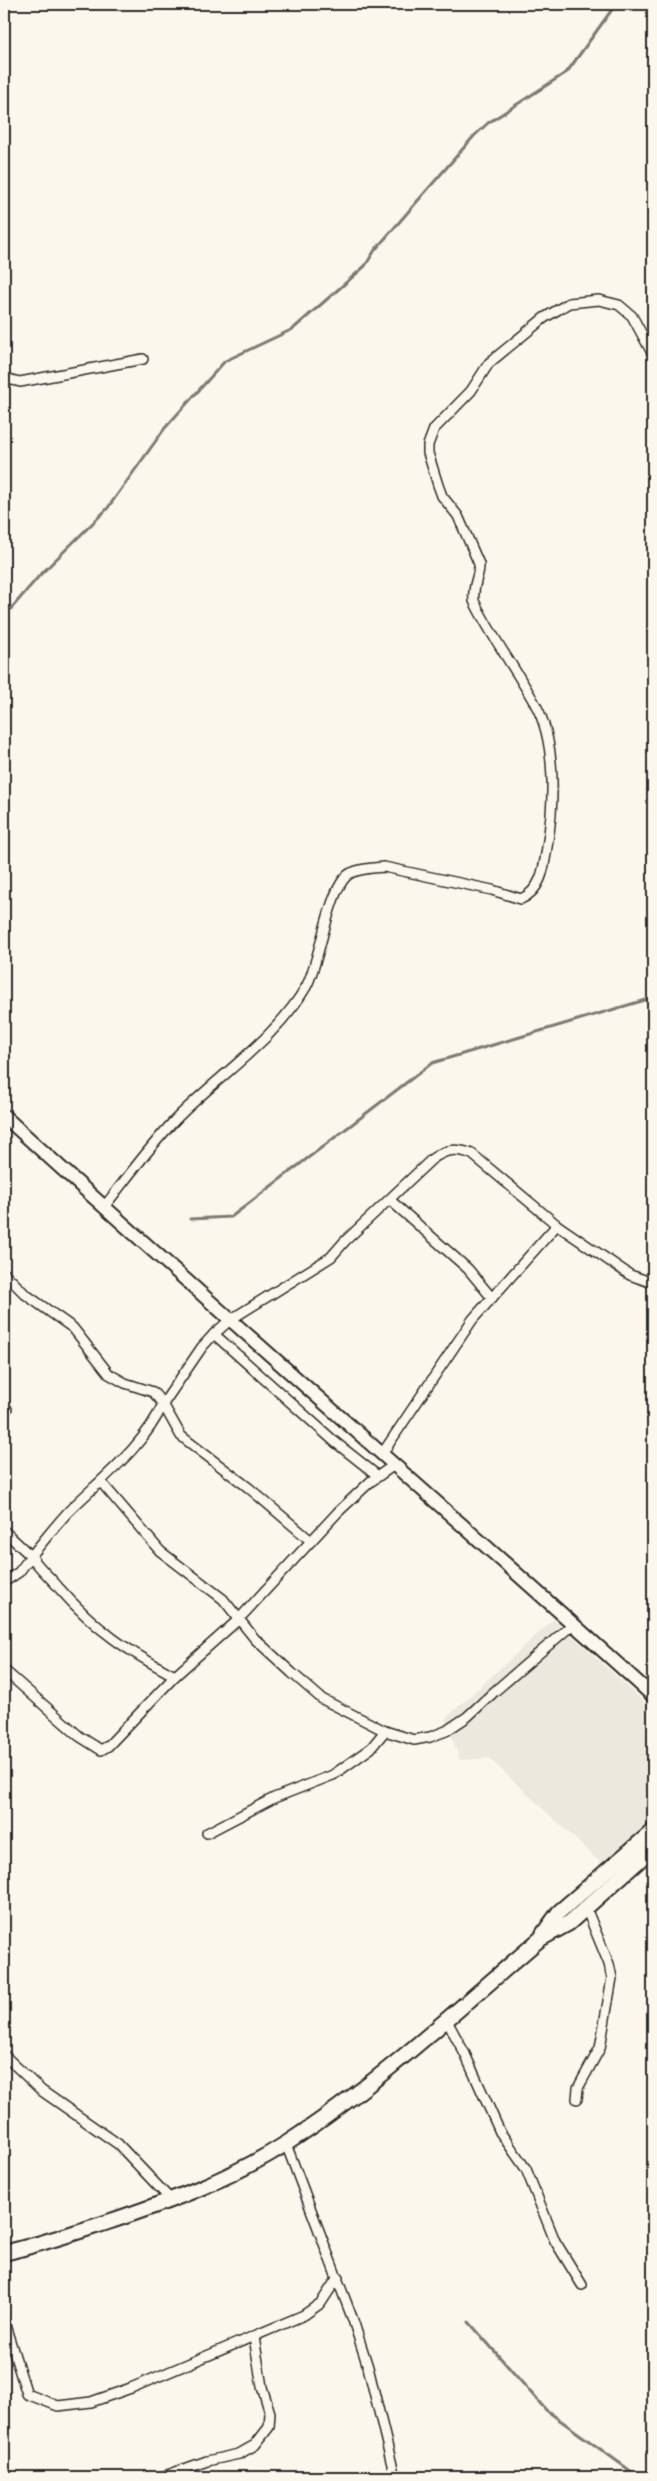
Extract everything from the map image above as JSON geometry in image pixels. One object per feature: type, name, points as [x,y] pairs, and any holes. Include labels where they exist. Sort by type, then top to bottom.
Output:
[{"type":"main road","points":[[540,1939],[559,1912],[653,1831]]},
{"type":"main road","points":[[4,2253],[33,2246],[172,2201],[230,2175],[286,2144],[343,2105],[540,1939],[569,1923],[653,1848]]},
{"type":"street","points":[[104,1207],[175,1119],[247,1055],[294,1004],[314,970],[335,894],[342,880],[350,873],[369,868],[384,867],[521,898],[535,890],[543,871],[549,831],[550,754],[545,728],[535,702],[474,601],[473,587],[480,571],[479,564],[458,516],[442,496],[428,453],[428,445],[434,429],[466,397],[489,363],[562,306],[587,300],[610,301],[619,305],[632,316],[651,351]]},
{"type":"street","points":[[4,378],[20,382],[142,359]]},
{"type":"street","points":[[4,1116],[230,1320],[653,1696]]},
{"type":"street","points":[[4,1582],[19,1572],[67,1513],[116,1467],[156,1418],[163,1404],[202,1347],[214,1334],[230,1320],[331,1257],[345,1241],[439,1154],[445,1151],[461,1150],[482,1160],[557,1225],[630,1275],[653,1283]]},
{"type":"street","points":[[390,1200],[468,1269],[492,1298]]},
{"type":"street","points":[[382,1454],[473,1320],[557,1225]]},
{"type":"street","points":[[4,1273],[25,1294],[73,1328],[109,1374],[125,1383],[153,1392],[163,1404],[181,1436],[249,1488],[311,1540]]},
{"type":"street","points":[[214,1334],[335,1442],[378,1476]]},
{"type":"street","points":[[4,1670],[78,1736],[101,1750],[108,1746],[175,1676],[238,1620],[338,1512],[378,1476],[394,1465]]},
{"type":"street","points":[[100,1482],[160,1551],[223,1599],[255,1640],[322,1700],[385,1731],[414,1740],[446,1731],[467,1717],[573,1624]]},
{"type":"street","points":[[4,1531],[31,1556],[41,1570],[89,1621],[135,1655],[175,1676]]},
{"type":"street","points":[[207,1833],[274,1798],[333,1775],[371,1748],[385,1731]]},
{"type":"street","points":[[577,2099],[582,2080],[597,2057],[600,2048],[612,1978],[610,1964],[586,1908]]},
{"type":"street","points":[[446,2020],[465,2054],[500,2132],[526,2169],[555,2241],[582,2285]]},
{"type":"street","points":[[4,2055],[42,2090],[118,2144],[172,2201]]},
{"type":"street","points":[[286,2144],[338,2277],[368,2367],[395,2477]]},
{"type":"street","points":[[4,2322],[27,2394],[58,2406],[91,2402],[131,2388],[254,2337],[314,2309],[321,2303],[338,2277]]},
{"type":"street","points":[[162,2477],[207,2460],[239,2454],[255,2445],[268,2427],[270,2413],[262,2387],[254,2337]]},
{"type":"shaded area","points":[[554,1619],[653,1710],[653,1825],[603,1865],[489,1758],[460,1760],[445,1719]]},
{"type":"waterway","points":[[4,617],[39,576],[107,509],[165,428],[225,361],[293,329],[365,266],[375,250],[474,136],[488,123],[567,72],[616,4]]},
{"type":"waterway","points":[[190,1219],[231,1217],[432,1063],[652,998],[653,987]]},
{"type":"waterway","points":[[469,2322],[546,2410],[639,2477]]},
{"type":"waterway","points":[[653,2341],[651,2434],[653,2441]]}]
